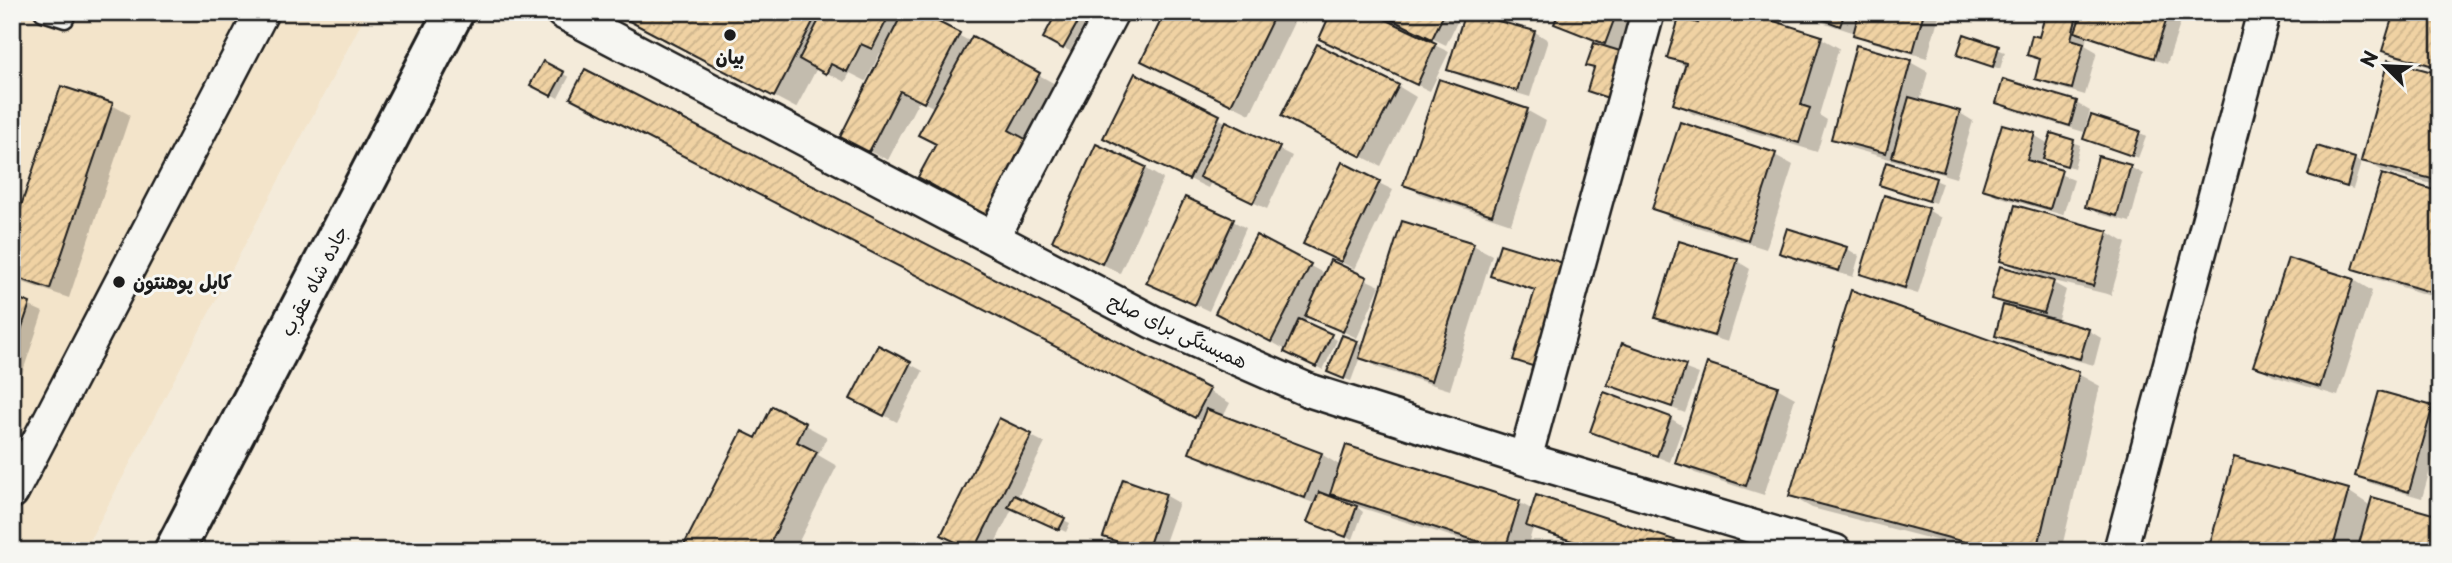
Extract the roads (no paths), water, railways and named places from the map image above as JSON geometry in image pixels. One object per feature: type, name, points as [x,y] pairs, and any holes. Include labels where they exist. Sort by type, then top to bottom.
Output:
[{"type":"highway","name":"جاده شاه عقرب","points":[[174,551],[454,12]]},
{"type":"street","points":[[12,492],[262,12]]},
{"type":"street","name":"همبستگی برای صلح","points":[[562,12],[1153,322],[1308,390],[1525,459],[1835,551]]},
{"type":"street","points":[[993,238],[1112,12]]},
{"type":"street","points":[[1525,459],[1648,12]]},
{"type":"street","points":[[2120,551],[2264,12]]},
{"type":"lane","points":[[43,12],[65,19],[67,12]]},
{"type":"place","name":"بیان","points":[[730,35]]},
{"type":"place","name":"کابل پوهنتون","points":[[119,282]]}]
